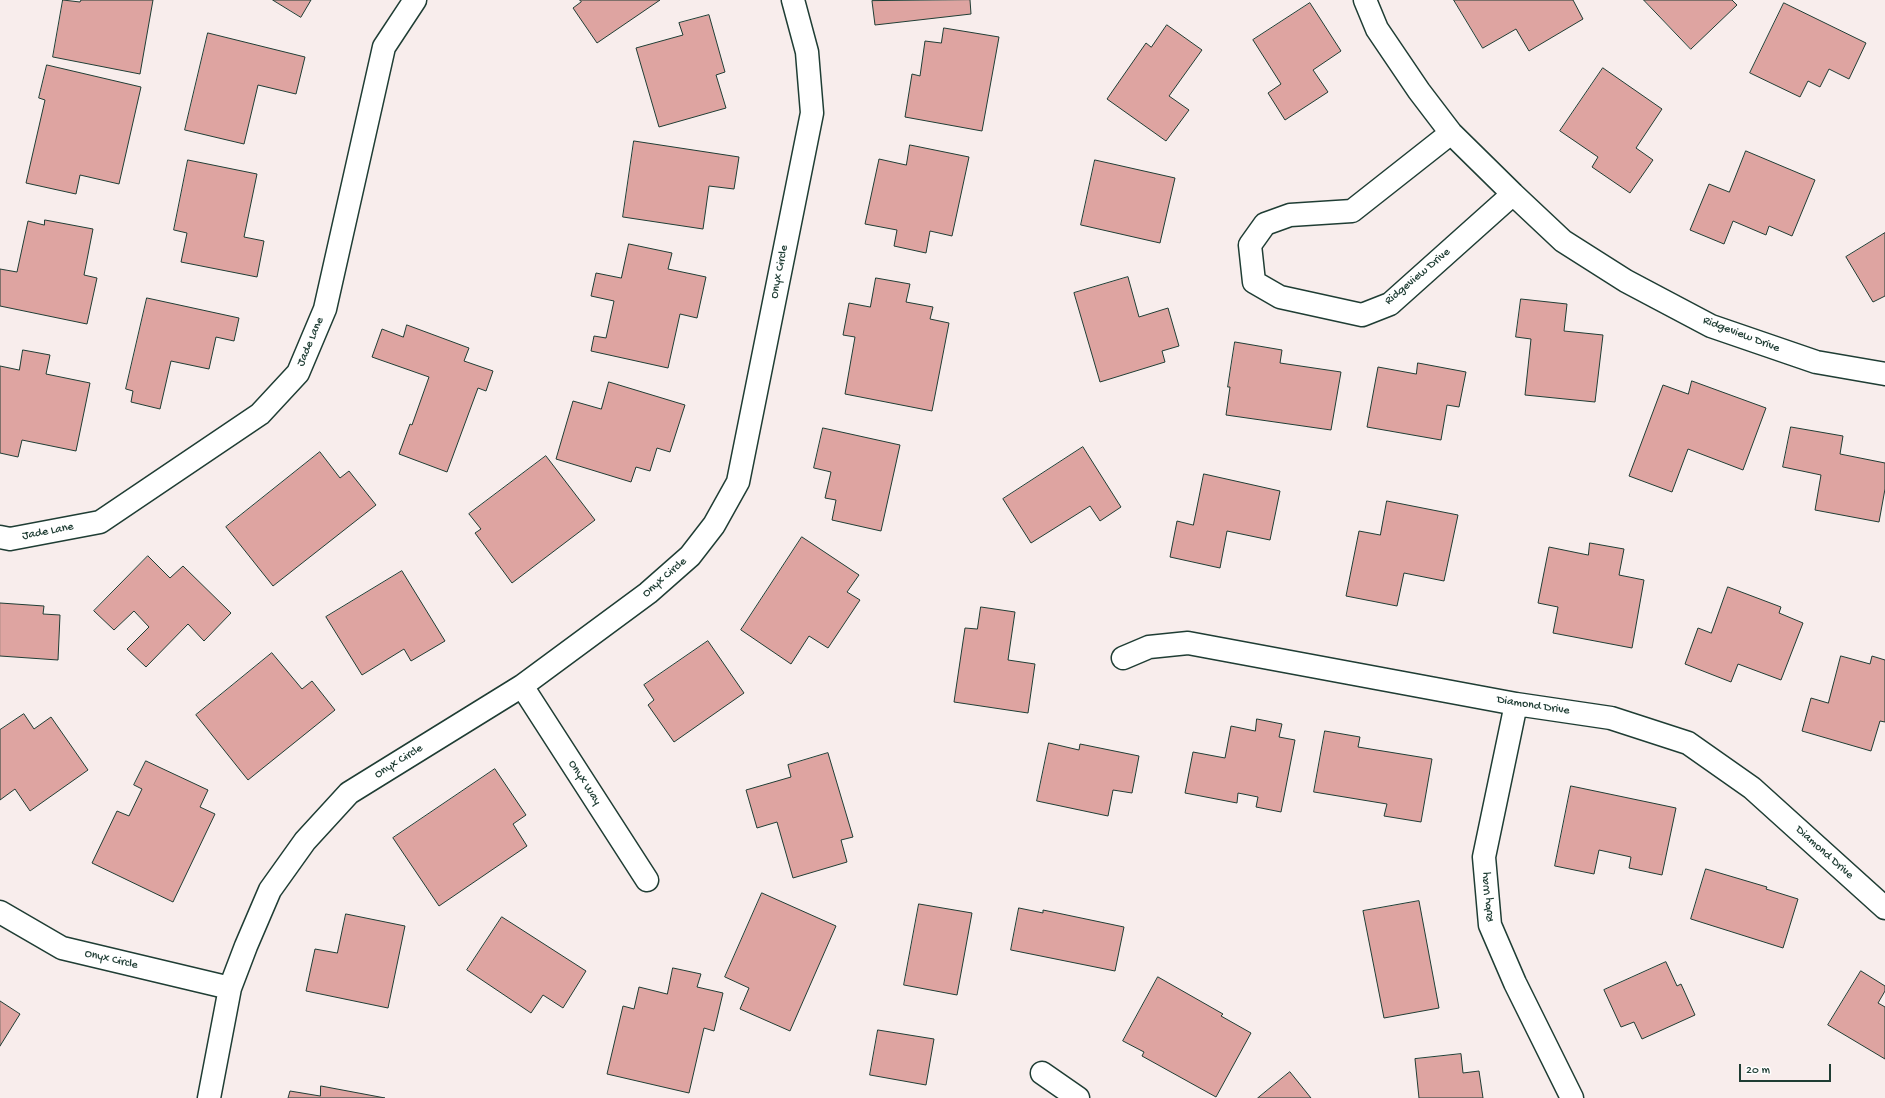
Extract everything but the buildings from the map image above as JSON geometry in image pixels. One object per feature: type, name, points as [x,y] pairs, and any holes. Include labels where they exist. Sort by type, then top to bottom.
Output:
[{"type":"street","name":"Jade Lane","points":[[0,537],[10,539],[100,522],[260,414],[298,373],[324,309],[384,48],[415,0]]},
{"type":"street","name":"Onyx Circle","points":[[209,1098],[230,988],[270,890],[305,841],[349,793],[522,686],[648,593],[690,556],[714,525],[738,482],[812,113],[807,52],[793,0]]},
{"type":"street","name":"Ridgeview Drive","points":[[1365,0],[1377,29],[1419,91],[1451,133],[1563,241],[1626,281],[1711,326],[1816,362],[1885,374]]},
{"type":"street","name":"Ridgeview Drive","points":[[1451,133],[1352,211],[1290,215],[1265,224],[1250,246],[1254,282],[1280,298],[1362,315],[1390,304],[1513,194]]},
{"type":"street","name":"Diamond Drive","points":[[1123,658],[1149,647],[1188,643],[1516,704],[1611,718],[1688,743],[1752,788],[1882,900]]},
{"type":"street","name":"Onyx Way","points":[[522,686],[647,880]]},
{"type":"street","name":"Ruby Way","points":[[1516,704],[1484,858],[1490,925],[1515,983],[1572,1098]]},
{"type":"street","name":"Onyx Circle","points":[[0,912],[62,948],[230,988]]},
{"type":"street","points":[[1042,1073],[1078,1098]]}]
